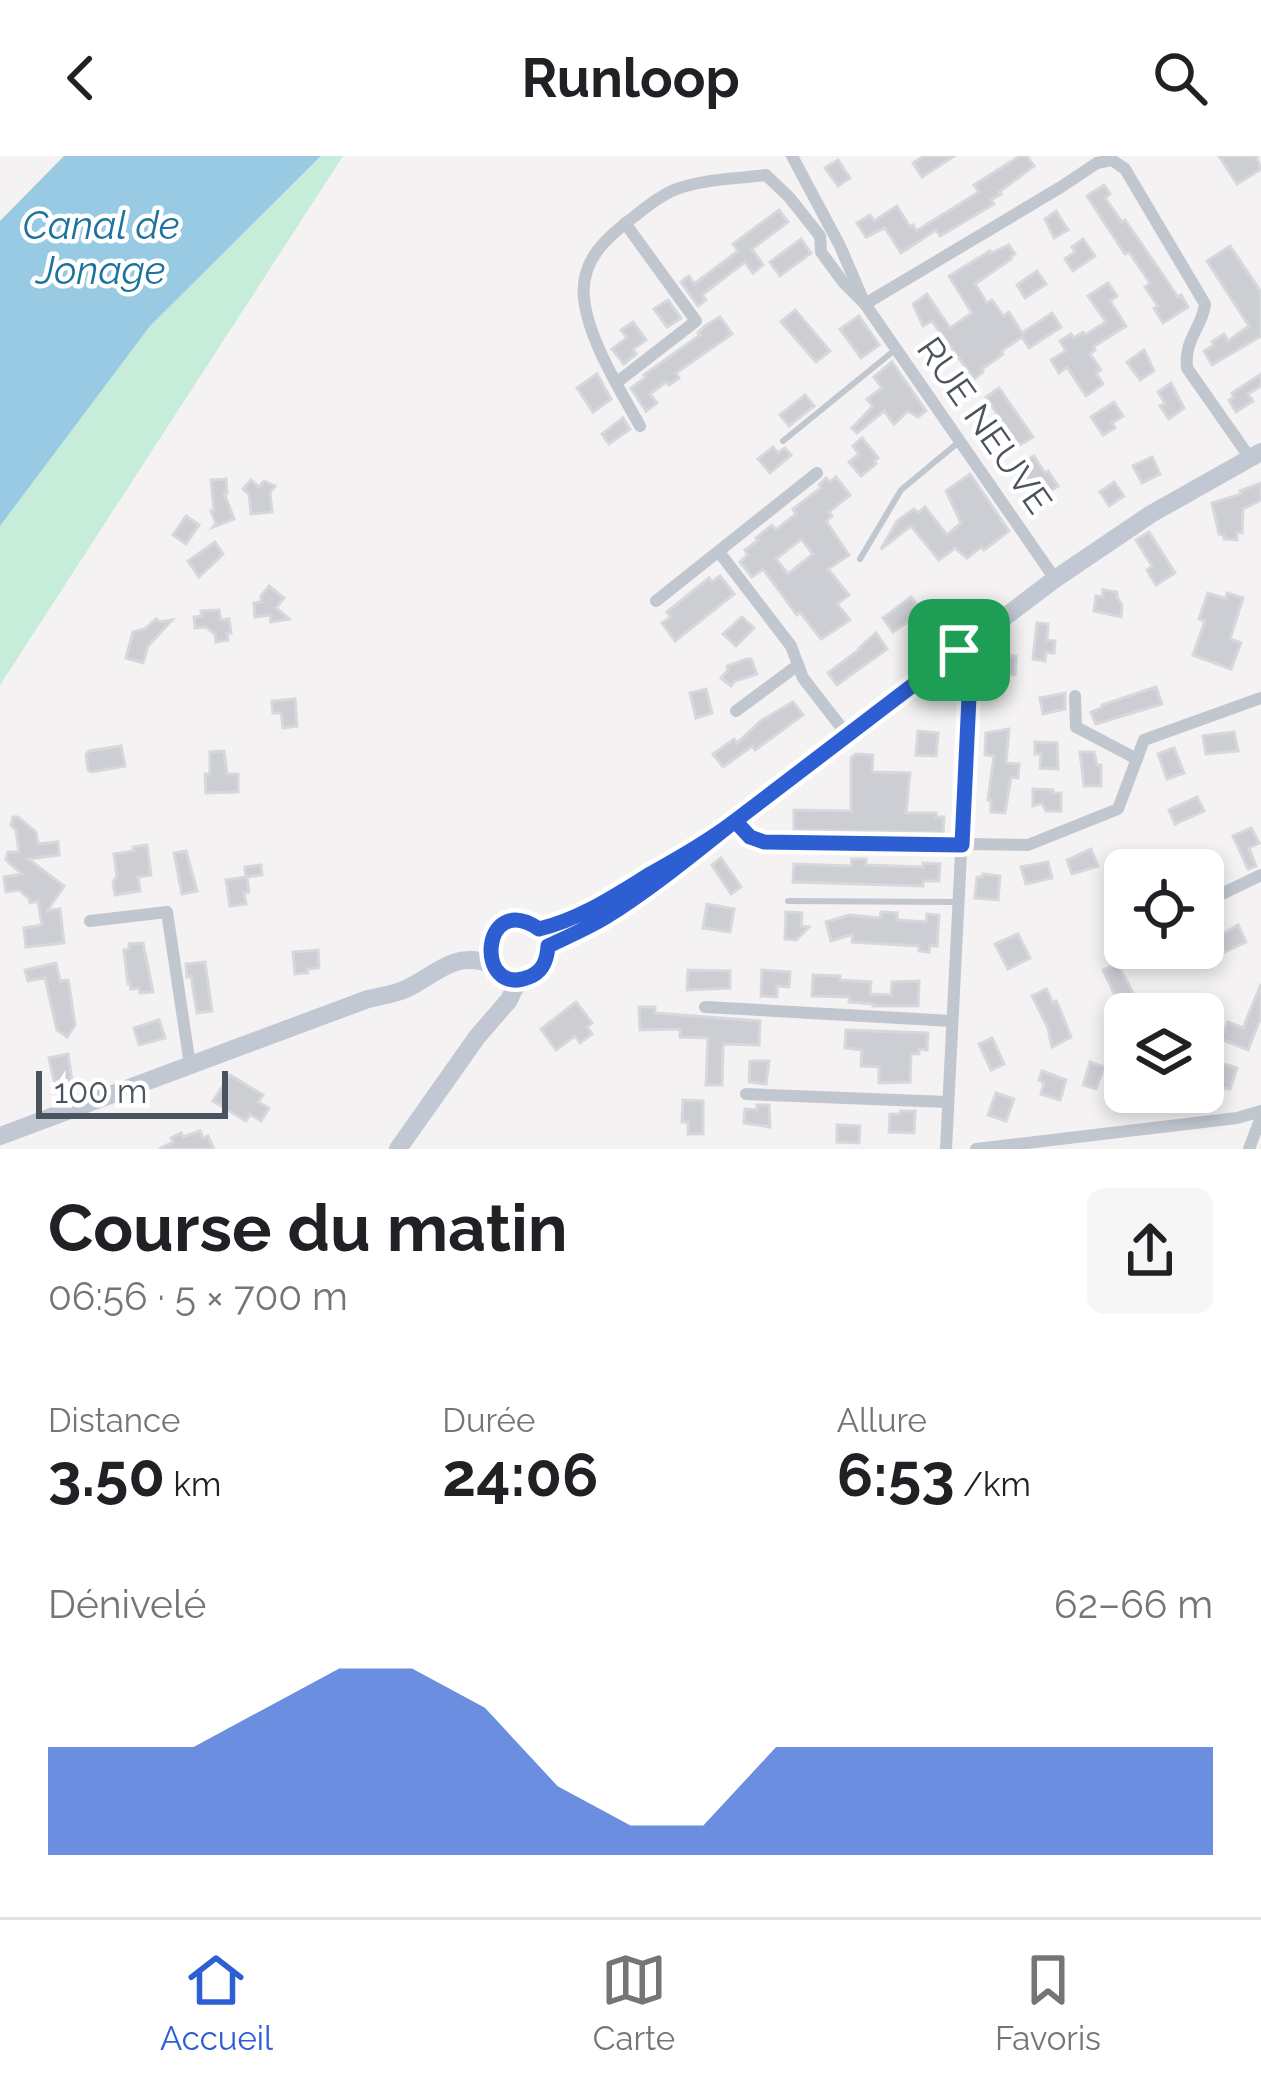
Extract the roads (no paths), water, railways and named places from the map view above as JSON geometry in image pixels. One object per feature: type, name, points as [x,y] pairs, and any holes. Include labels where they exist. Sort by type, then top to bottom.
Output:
[{"type":"main road","points":[[543,938],[606,917],[1055,579],[1150,514],[1255,455]]},
{"type":"main road","points":[[0,1136],[368,999],[404,990],[464,959],[527,978],[541,969],[543,938],[528,922],[503,925],[491,938],[444,952],[368,999]]},
{"type":"main road","points":[[491,938],[489,953],[505,972]]},
{"type":"main road","points":[[398,1149],[477,1037],[499,998],[505,972]]},
{"type":"street","name":"RUE NEUVE","points":[[792,156],[865,304]]},
{"type":"street","points":[[865,304],[1097,163],[1112,160],[1125,169],[1205,304],[1188,341],[1187,368],[1255,455]]},
{"type":"street","name":"RUE NEUVE","points":[[625,223],[671,191],[702,182],[766,175],[820,236],[821,253],[865,304],[1055,579]]},
{"type":"street","points":[[616,383],[696,321],[625,223],[593,254],[583,292],[586,313],[616,383],[640,426]]},
{"type":"street","points":[[656,601],[817,473]]},
{"type":"street","points":[[719,552],[791,646],[803,678],[848,736]]},
{"type":"street","points":[[946,1149],[970,676],[959,650]]},
{"type":"street","points":[[736,711],[798,665]]},
{"type":"street","points":[[1075,696],[1076,727],[1137,759]]},
{"type":"street","points":[[735,821],[750,837],[764,842],[1028,845],[1118,809],[1144,740],[1261,698]]},
{"type":"street","points":[[1224,893],[1261,875]]},
{"type":"street","points":[[90,921],[167,912],[190,1065]]},
{"type":"street","points":[[705,1007],[952,1021]]},
{"type":"street","points":[[746,1094],[948,1102]]},
{"type":"street","points":[[976,1149],[1261,1114],[1250,1149]]},
{"type":"lane","points":[[783,441],[896,349]]},
{"type":"lane","points":[[860,559],[901,490],[960,441]]},
{"type":"lane","points":[[788,901],[959,902]]},
{"type":"water","name":"Canal de Jonage","points":[[64,156],[321,156],[150,326],[0,526],[0,221]]}]
